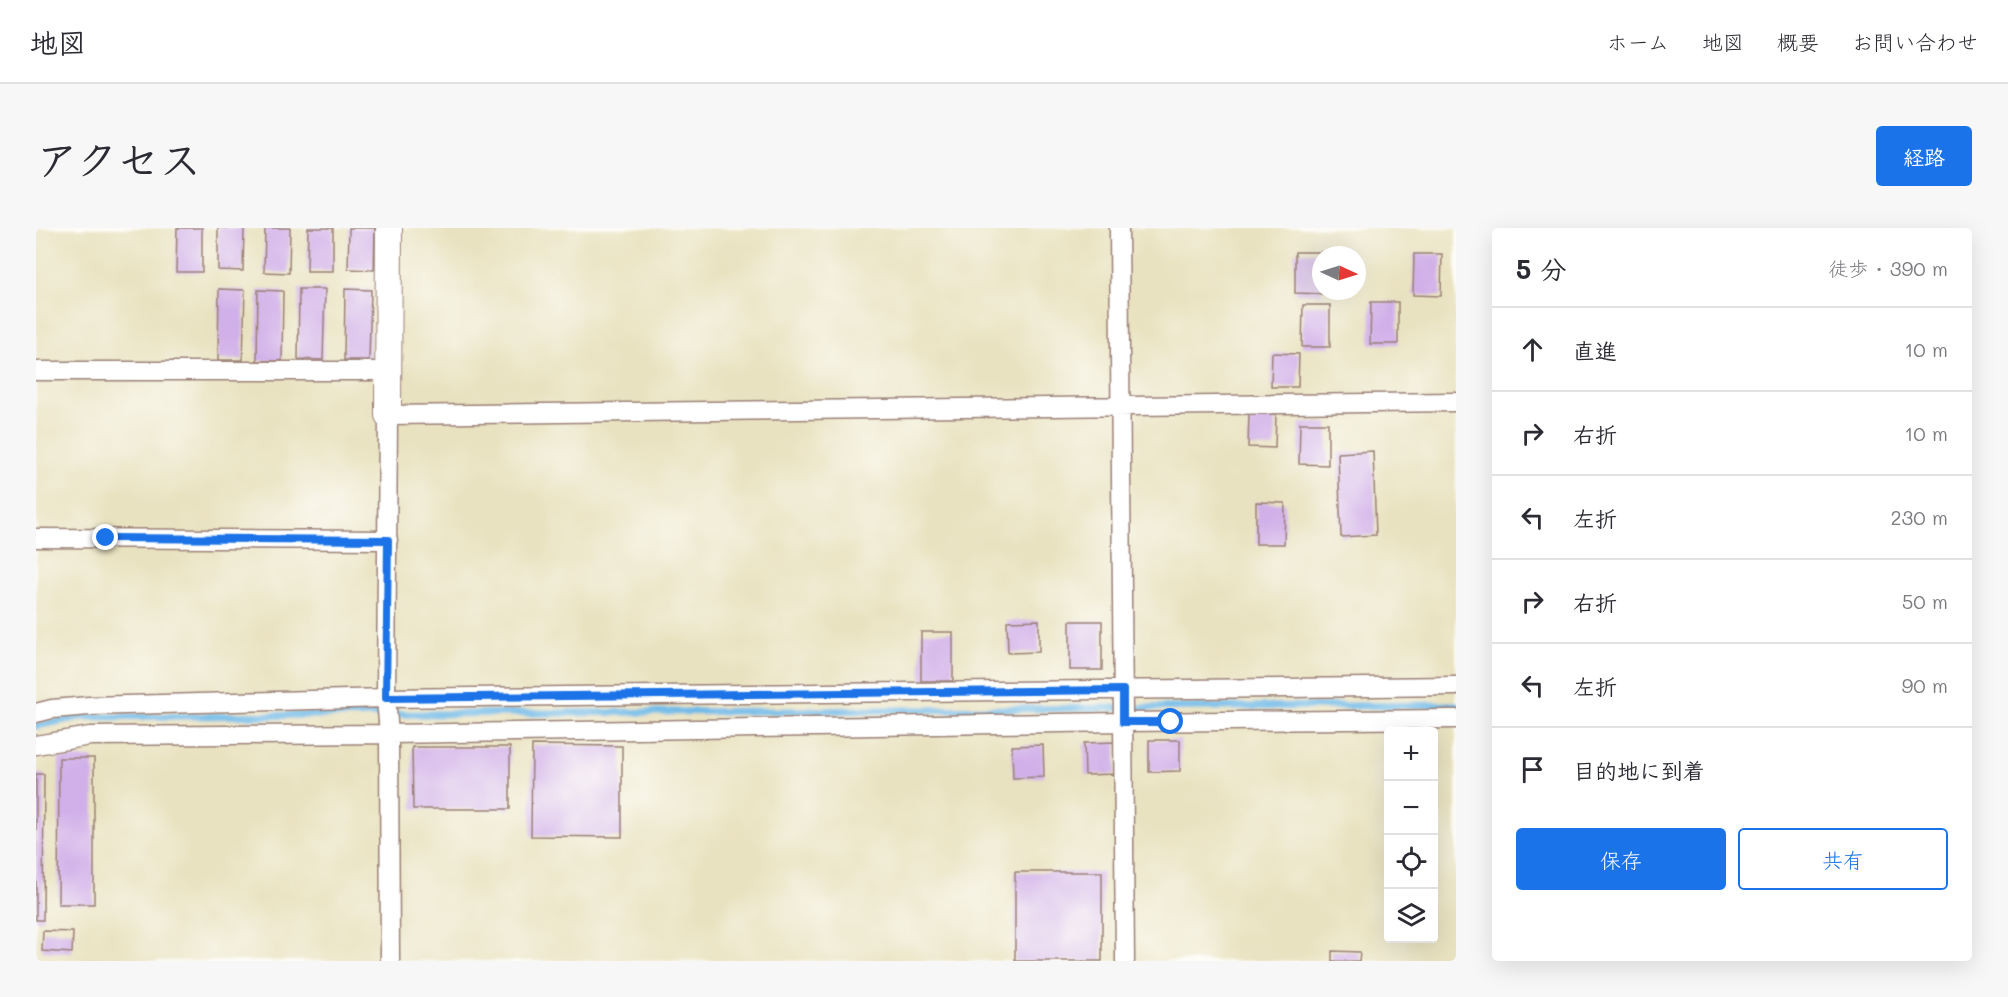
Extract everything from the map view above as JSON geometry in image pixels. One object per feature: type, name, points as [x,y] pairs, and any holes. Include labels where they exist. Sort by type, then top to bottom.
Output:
[{"type":"street","points":[[390,228],[386,698],[389,734],[390,961]]},
{"type":"street","points":[[1119,228],[1125,961]]},
{"type":"street","points":[[36,371],[389,371]]},
{"type":"street","points":[[388,415],[1456,402]]},
{"type":"street","points":[[36,538],[388,540]]},
{"type":"street","points":[[36,712],[88,706],[386,698],[1456,686]]},
{"type":"street","points":[[36,745],[90,736],[1456,719]]},
{"type":"building","points":[[177,228],[202,228],[202,272],[176,272]]},
{"type":"building","points":[[218,228],[244,228],[243,271],[218,270]]},
{"type":"building","points":[[265,228],[290,228],[289,273],[264,272]]},
{"type":"building","points":[[308,228],[333,228],[333,271],[307,271]]},
{"type":"building","points":[[349,228],[375,228],[374,270],[348,269]]},
{"type":"building","points":[[1295,252],[1312,252],[1312,294],[1295,293]]},
{"type":"building","points":[[1414,254],[1442,254],[1441,296],[1413,295]]},
{"type":"building","points":[[219,289],[245,290],[243,360],[218,360]]},
{"type":"building","points":[[299,289],[325,289],[323,360],[298,359]]},
{"type":"building","points":[[345,289],[371,290],[369,360],[344,360]]},
{"type":"building","points":[[258,290],[283,291],[282,361],[257,361]]},
{"type":"building","points":[[1371,302],[1398,302],[1398,344],[1370,344]]},
{"type":"building","points":[[1303,305],[1330,305],[1330,347],[1302,347]]},
{"type":"building","points":[[1272,353],[1299,354],[1298,387],[1271,387]]},
{"type":"building","points":[[1249,413],[1276,414],[1275,448],[1248,447]]},
{"type":"building","points":[[1300,423],[1328,423],[1328,465],[1299,464]]},
{"type":"building","points":[[1373,451],[1376,535],[1341,537],[1338,453]]},
{"type":"building","points":[[1256,502],[1285,503],[1284,544],[1256,544]]},
{"type":"building","points":[[1039,620],[1039,652],[1008,653],[1007,621]]},
{"type":"building","points":[[1070,621],[1102,621],[1102,670],[1070,670]]},
{"type":"building","points":[[921,632],[953,632],[953,681],[921,681]]},
{"type":"building","points":[[1149,740],[1180,740],[1180,771],[1149,772]]},
{"type":"building","points":[[1116,742],[1116,774],[1085,775],[1084,743]]},
{"type":"building","points":[[532,745],[622,746],[622,837],[531,836]]},
{"type":"building","points":[[1043,745],[1044,777],[1013,778],[1012,746]]},
{"type":"building","points":[[412,747],[510,747],[510,809],[413,809]]},
{"type":"building","points":[[59,758],[94,758],[94,904],[58,904]]},
{"type":"building","points":[[36,774],[44,774],[43,920],[36,920]]},
{"type":"building","points":[[1015,872],[1102,872],[1102,961],[1015,961]]},
{"type":"building","points":[[43,931],[73,932],[72,953],[42,951]]},
{"type":"building","points":[[1332,951],[1360,952],[1359,961],[1332,961]]},
{"type":"waterway","points":[[36,726],[80,717],[1456,705]]},
{"type":"route","points":[[106,538],[388,540],[386,698],[1123,690],[1123,722],[1171,722]]}]
